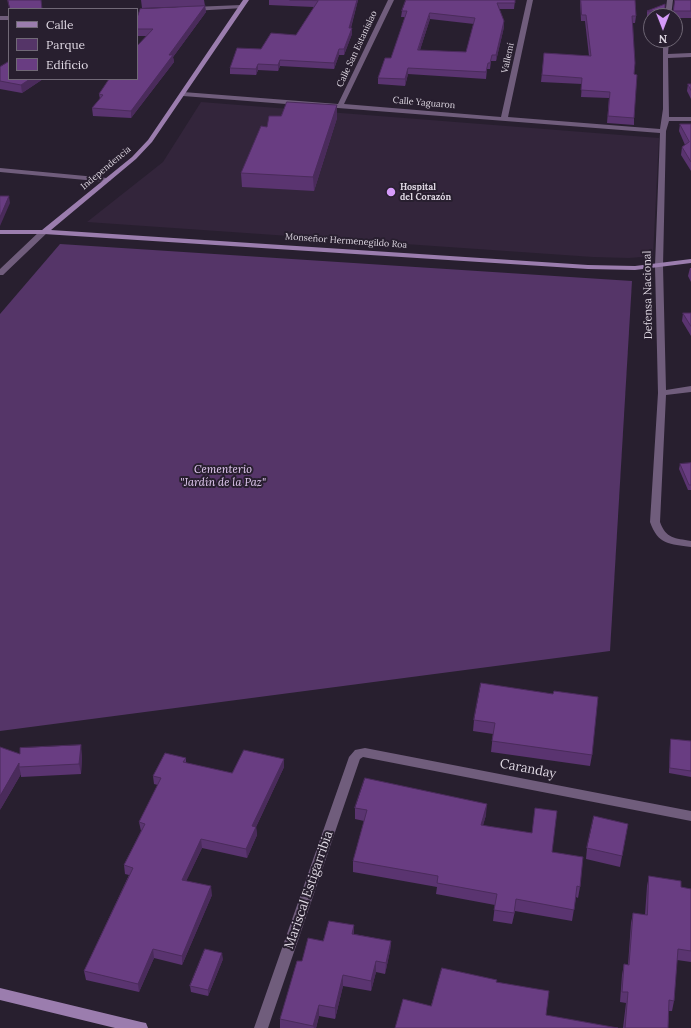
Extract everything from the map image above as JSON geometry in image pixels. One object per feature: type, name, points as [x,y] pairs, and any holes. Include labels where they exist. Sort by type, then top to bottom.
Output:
[{"type":"street","name":"Independencia","points":[[0,274],[44,232],[134,158],[150,142],[246,0]]},
{"type":"street","name":"Calle San Estanislao","points":[[340,106],[391,0]]},
{"type":"street","name":"Vallemí","points":[[504,119],[530,0]]},
{"type":"street","points":[[189,9],[241,7]]},
{"type":"street","name":"Defensa Nacional","points":[[666,48],[666,120],[663,131],[659,266],[662,393],[655,522],[658,533],[672,541],[691,544]]},
{"type":"street","points":[[665,56],[691,55]]},
{"type":"street","name":"Calle Yaguaron","points":[[183,94],[663,131]]},
{"type":"street","points":[[666,120],[691,119]]},
{"type":"street","points":[[0,170],[107,180]]},
{"type":"street","name":"Monseñor Hermenegildo Roa","points":[[0,232],[44,232],[588,267],[635,268],[691,261]]},
{"type":"street","points":[[662,393],[691,389]]},
{"type":"street","name":"Caranday","points":[[359,753],[365,752],[691,816]]},
{"type":"street","name":"Mariscal Estigarribia","points":[[261,1028],[355,757],[359,753]]},
{"type":"street","points":[[0,994],[140,1028]]},
{"type":"shaded area","name":"Hospital del Corazón","points":[[201,102],[659,138],[653,256],[629,258],[593,257],[87,222],[163,162]]},
{"type":"green space","name":"Cementerio \"Jardín de la Paz\"","points":[[60,244],[632,281],[610,651],[0,731],[0,314]]},
{"type":"building","points":[[8,0],[41,0],[42,8],[10,8]]},
{"type":"building","points":[[290,0],[357,0],[349,28],[352,28],[344,49],[339,49],[334,63],[280,60],[278,65],[258,64],[256,69],[230,68],[237,48],[261,49],[271,33],[296,35],[318,1]]},
{"type":"building","points":[[406,0],[515,0],[515,3],[497,3],[504,21],[496,55],[492,55],[486,72],[408,68],[405,79],[378,78],[385,58],[391,58],[407,11],[402,11]],"holes":[[[430,13],[475,18],[466,52],[418,50]]]},
{"type":"building","points":[[581,0],[635,0],[636,16],[632,16],[635,63],[634,74],[637,75],[634,118],[608,116],[610,92],[581,90],[582,78],[542,75],[544,53],[591,56],[586,15],[582,15]]},
{"type":"building","points":[[675,0],[691,0],[691,11],[683,11],[683,8],[674,8]]},
{"type":"building","points":[[665,4],[665,8],[655,8]]},
{"type":"building","points":[[205,6],[169,55],[173,55],[131,111],[92,108],[103,95],[99,94],[108,80],[138,80],[138,45],[153,29],[138,29],[138,15],[140,9]]},
{"type":"building","points":[[8,62],[8,80],[28,80],[21,85],[0,81],[0,67]]},
{"type":"building","points":[[287,102],[337,105],[313,177],[241,173],[261,126],[267,127],[269,116],[281,116]]},
{"type":"building","points":[[680,124],[691,124],[691,162],[682,147],[689,142]]},
{"type":"building","points":[[0,196],[9,196],[0,217]]},
{"type":"building","points":[[683,313],[691,313],[691,326]]},
{"type":"building","points":[[691,463],[691,485],[689,485],[680,464]]},
{"type":"building","points":[[481,683],[553,694],[554,691],[598,697],[592,755],[492,741],[495,723],[474,720]]},
{"type":"building","points":[[671,739],[691,741],[691,771],[670,768]]},
{"type":"building","points":[[81,745],[79,764],[19,767],[19,763],[0,796],[0,747],[20,754],[20,748]]},
{"type":"building","points":[[244,750],[284,759],[252,826],[256,827],[246,849],[201,839],[182,880],[211,886],[182,956],[153,949],[138,984],[84,971],[133,868],[124,865],[145,824],[139,822],[161,778],[153,776],[165,753],[186,758],[183,762],[232,773]]},
{"type":"building","points":[[365,778],[487,804],[481,825],[532,833],[535,808],[557,811],[552,852],[583,857],[580,887],[577,886],[574,910],[516,899],[514,913],[494,910],[497,894],[437,883],[438,876],[353,861],[367,810],[355,808]]},
{"type":"building","points":[[594,816],[628,824],[622,856],[587,848]]},
{"type":"building","points":[[649,876],[681,881],[681,887],[691,889],[691,951],[678,949],[674,1001],[669,1000],[668,1028],[625,1028],[628,992],[622,992],[624,964],[629,965],[633,913],[647,915]]},
{"type":"building","points":[[329,921],[354,925],[352,934],[391,941],[386,963],[376,961],[371,981],[343,975],[335,1008],[319,1005],[313,1026],[280,1019],[297,961],[302,961],[308,938],[323,941]]},
{"type":"building","points":[[205,949],[222,953],[208,990],[190,986]]},
{"type":"building","points":[[442,968],[497,980],[496,982],[549,991],[546,1015],[618,1028],[395,1028],[403,999],[431,1006]]},
{"type":"place","name":"Hospital del Corazón","points":[[391,192]]}]
